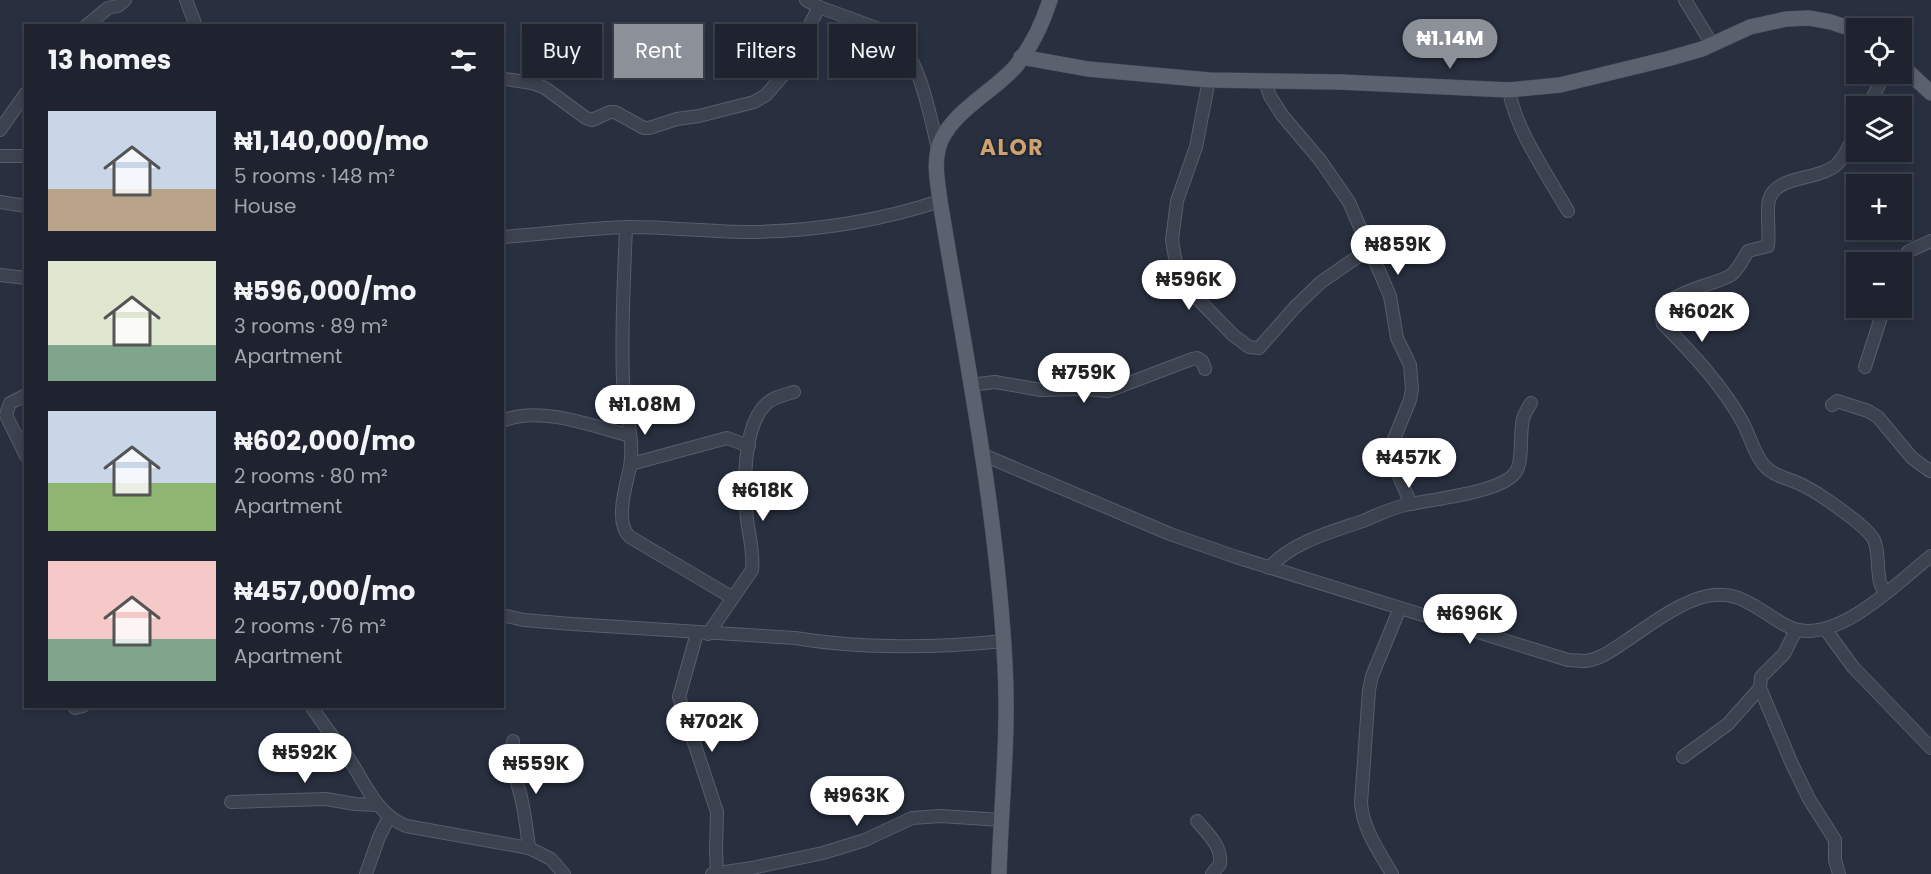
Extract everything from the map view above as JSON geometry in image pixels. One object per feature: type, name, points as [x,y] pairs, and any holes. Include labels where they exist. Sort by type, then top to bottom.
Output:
[{"type":"main road","points":[[999,874],[1007,734],[1000,591],[981,454],[940,201],[938,149],[943,135],[953,122],[1016,65],[1046,14],[1050,0]]},
{"type":"main road","points":[[1021,57],[1088,69],[1209,80],[1340,82],[1509,90],[1560,86],[1667,59],[1712,44],[1750,27],[1786,19],[1809,18],[1846,28]]},
{"type":"main road","points":[[1912,75],[1931,93]]},
{"type":"street","points":[[88,24],[108,8],[118,6],[125,0]]},
{"type":"street","points":[[186,0],[195,24]]},
{"type":"street","points":[[807,0],[819,7],[890,33],[899,39],[922,84],[938,149]]},
{"type":"street","points":[[1685,0],[1712,44]]},
{"type":"street","points":[[506,79],[532,83],[545,88],[586,118],[592,120],[615,112],[644,128],[649,128],[677,119],[699,116],[754,102],[766,95],[785,73],[819,7]]},
{"type":"street","points":[[1209,80],[1196,147],[1177,201],[1172,240],[1176,264],[1187,288],[1233,335],[1249,346],[1259,348],[1321,282],[1370,249]]},
{"type":"street","points":[[1265,82],[1270,96],[1282,115],[1320,160],[1349,202],[1390,296],[1397,338],[1410,365],[1412,389],[1410,400],[1392,444],[1392,459],[1411,504]]},
{"type":"street","points":[[1509,90],[1511,106],[1520,127],[1568,211]]},
{"type":"street","points":[[0,130],[24,96]]},
{"type":"street","points":[[1846,150],[1840,162],[1826,172],[1781,184],[1773,190],[1769,201],[1768,246],[1748,251],[1734,273],[1725,279],[1690,289],[1673,300],[1662,311],[1661,317],[1663,324],[1702,366],[1744,424],[1752,447],[1763,465],[1776,476],[1805,486],[1862,527],[1874,539],[1878,555],[1879,578],[1885,593]]},
{"type":"street","points":[[0,156],[24,156]]},
{"type":"street","points":[[504,237],[626,227],[752,232],[804,230],[885,217],[940,201]]},
{"type":"street","points":[[0,202],[24,206]]},
{"type":"street","points":[[626,227],[623,380],[631,464],[623,502],[622,524],[625,533],[733,598]]},
{"type":"street","points":[[1908,252],[1931,241]]},
{"type":"street","points":[[0,275],[24,278]]},
{"type":"street","points":[[1865,367],[1881,318]]},
{"type":"street","points":[[970,385],[995,382],[1041,390],[1083,389],[1100,392],[1117,389],[1192,359],[1197,358],[1202,361],[1205,369]]},
{"type":"street","points":[[717,873],[717,812],[679,697],[703,634],[748,578],[753,560],[747,519],[746,477],[749,446],[755,421],[766,404],[775,398],[794,392]]},
{"type":"street","points":[[24,396],[10,403],[6,415],[24,452]]},
{"type":"street","points":[[1832,405],[1837,401],[1868,411],[1878,417],[1912,458],[1931,471]]},
{"type":"street","points":[[1269,568],[1278,558],[1295,547],[1411,504],[1494,486],[1514,475],[1519,466],[1523,418],[1531,403]]},
{"type":"street","points":[[504,420],[547,416],[630,436]]},
{"type":"street","points":[[631,464],[727,438],[749,446]]},
{"type":"street","points":[[981,454],[1170,534],[1269,568],[1568,660],[1586,661],[1604,656],[1673,610],[1704,596],[1727,593],[1747,601],[1796,630],[1813,632],[1826,630],[1846,620],[1885,593],[1931,556]]},
{"type":"street","points":[[1931,458],[1931,471]]},
{"type":"street","points":[[1392,874],[1368,832],[1362,817],[1361,803],[1371,676],[1400,608]]},
{"type":"street","points":[[504,615],[524,620],[703,634],[795,638],[827,644],[858,646],[1004,641]]},
{"type":"street","points":[[1796,630],[1784,654],[1761,677],[1760,688],[1809,799],[1835,840],[1835,860],[1839,874]]},
{"type":"street","points":[[1826,630],[1853,667],[1931,748]]},
{"type":"street","points":[[1683,757],[1728,723],[1760,688]]},
{"type":"street","points":[[312,708],[388,817],[406,826],[530,849],[551,859],[564,874]]},
{"type":"street","points":[[513,741],[511,752],[513,768],[530,849]]},
{"type":"street","points":[[231,802],[326,799],[378,805]]},
{"type":"street","points":[[712,874],[823,853],[865,840],[912,818],[940,816],[1002,820]]},
{"type":"street","points":[[366,874],[388,817]]},
{"type":"street","points":[[1197,821],[1217,845],[1219,851],[1220,864],[1212,874]]},
{"type":"district","name":"ALOR","points":[[1012,147]]}]
